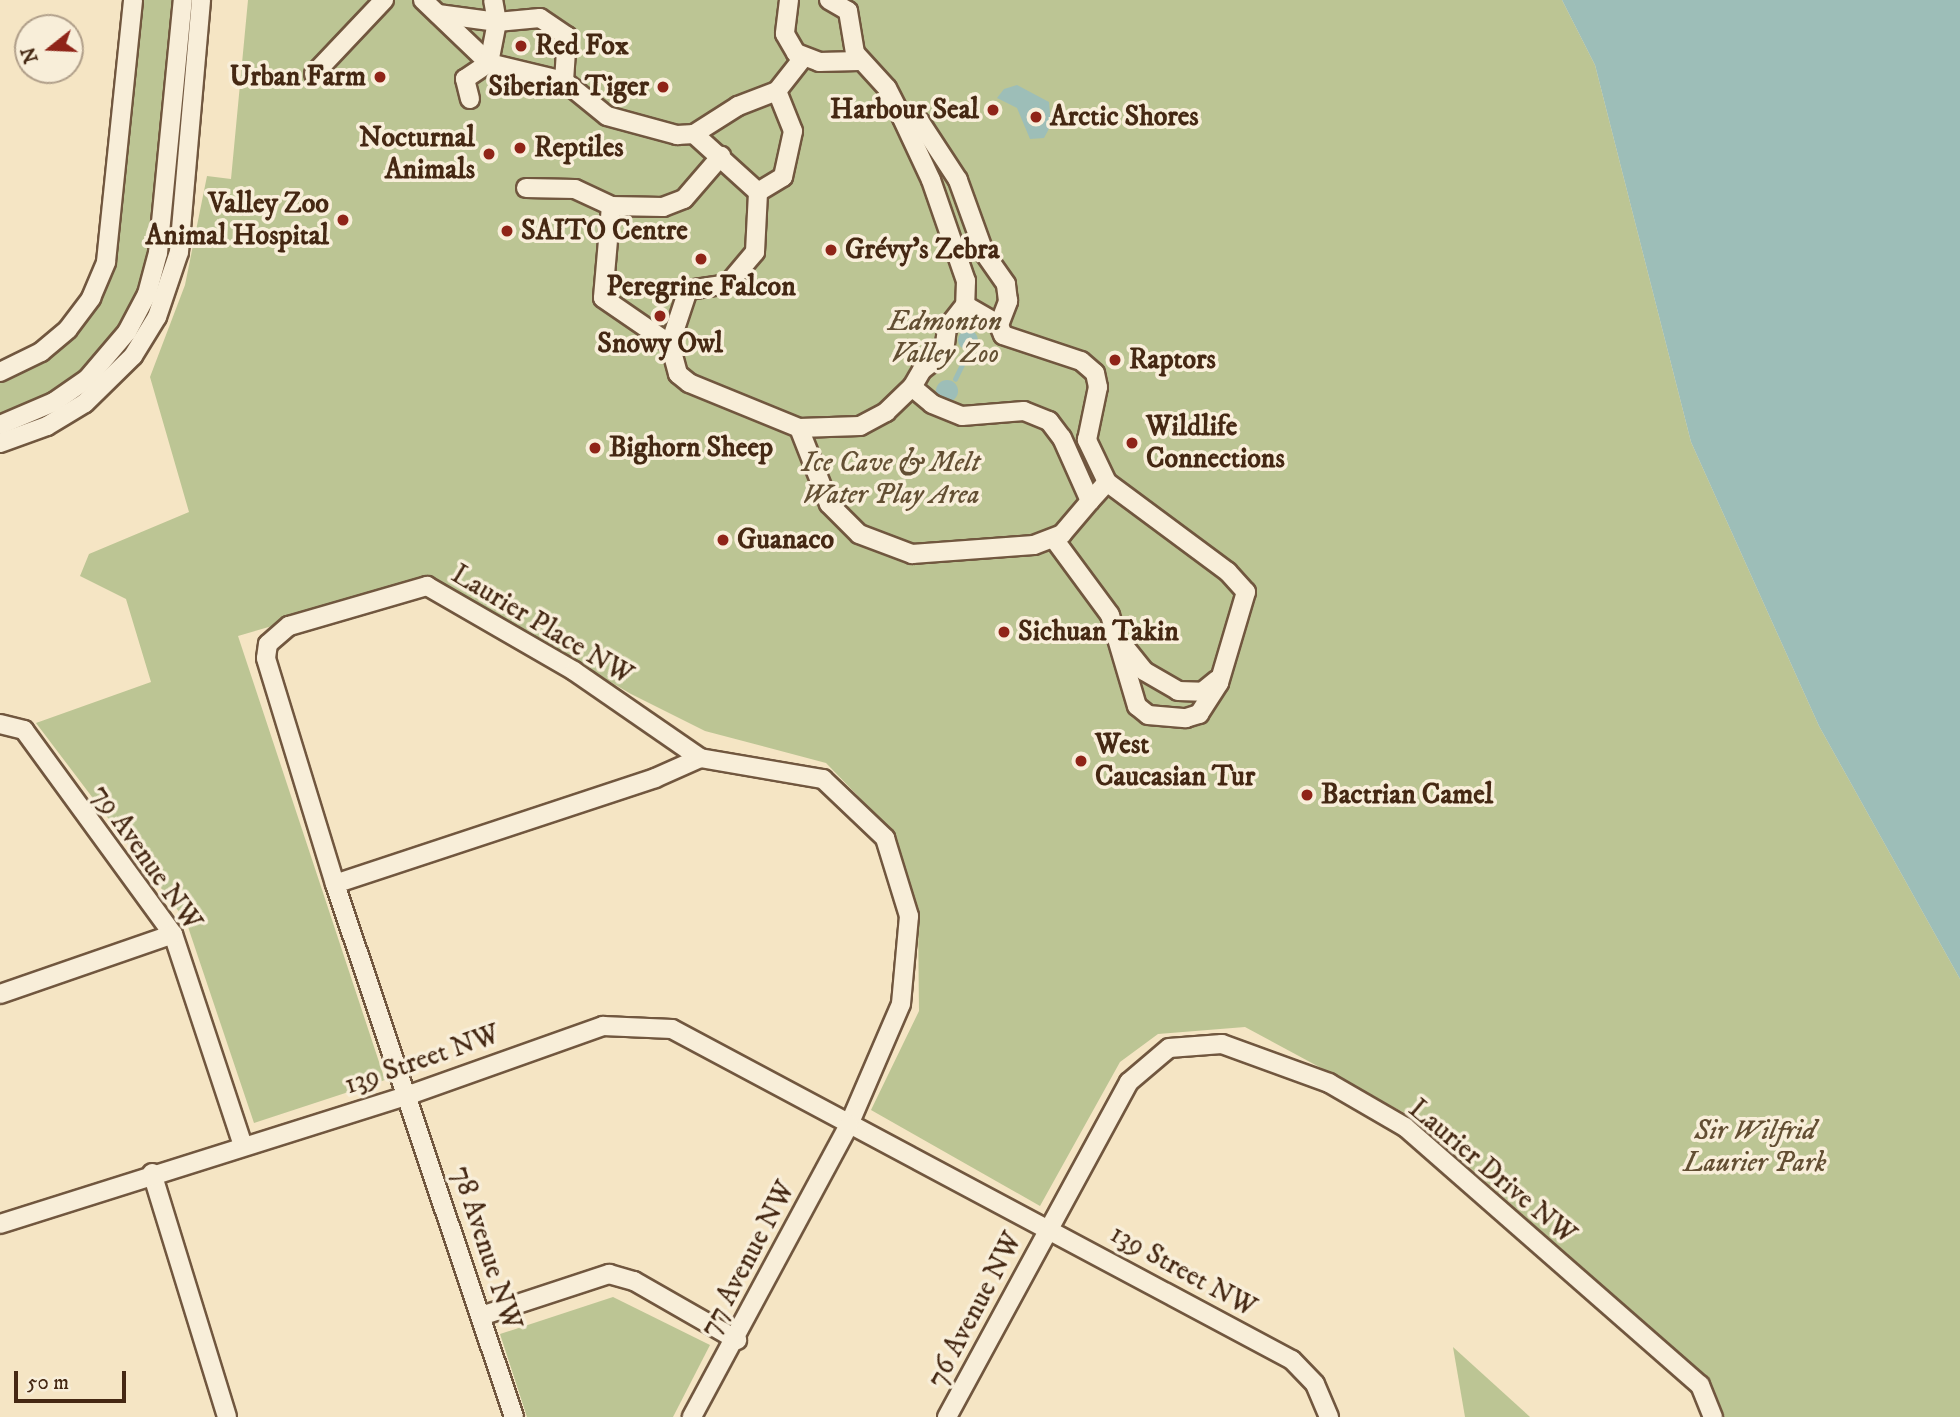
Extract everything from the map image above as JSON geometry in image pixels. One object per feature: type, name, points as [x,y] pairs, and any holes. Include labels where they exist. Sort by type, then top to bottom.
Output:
[{"type":"street","points":[[0,372],[27,361],[68,329],[103,271],[110,243],[133,0]]},
{"type":"street","points":[[0,425],[54,402],[88,379],[116,349],[142,304],[158,253],[183,0]]},
{"type":"street","points":[[0,443],[47,426],[85,403],[133,356],[157,317],[178,252],[201,0]]},
{"type":"street","points":[[314,74],[384,0]]},
{"type":"street","points":[[423,0],[438,14],[458,48],[523,79],[564,81],[607,116],[677,135],[694,134],[738,106],[777,91],[803,58]]},
{"type":"street","points":[[470,99],[465,79],[489,64],[497,22],[493,0]]},
{"type":"street","points":[[789,0],[786,34],[803,58]]},
{"type":"street","points":[[694,134],[758,192],[755,252],[728,284],[688,290],[670,344],[678,374],[688,383],[799,428],[860,426],[886,412],[912,387],[922,370],[944,353],[949,324],[965,305],[966,281],[943,216],[902,118],[887,88],[859,61],[852,45],[851,17],[844,6],[829,0]]},
{"type":"street","points":[[438,14],[497,22],[540,18],[567,36],[564,81]]},
{"type":"street","points":[[803,58],[859,61]]},
{"type":"street","points":[[758,192],[783,177],[793,131],[777,91]]},
{"type":"street","points":[[902,118],[920,122],[958,180],[984,251],[1006,284],[1009,301],[999,325]]},
{"type":"street","points":[[526,188],[575,189],[611,206],[677,204],[721,156]]},
{"type":"street","points":[[611,206],[603,298],[670,344]]},
{"type":"street","points":[[943,216],[970,209]]},
{"type":"street","points":[[965,305],[999,325],[1009,339],[1047,348],[1092,368],[1098,387],[1087,440],[1107,482],[1228,572],[1246,592],[1222,675],[1195,716],[1148,715],[1132,698],[1120,640],[1110,615],[1054,539]]},
{"type":"street","points":[[912,387],[938,407],[969,418],[1016,410],[1040,415],[1062,438],[1090,501]]},
{"type":"street","points":[[799,428],[835,513],[879,545],[922,555],[1034,545],[1054,539],[1107,482]]},
{"type":"street","name":"Laurier Place NW","points":[[409,1094],[335,884],[266,658],[268,644],[289,626],[427,586],[574,671],[700,758],[823,779],[885,838],[909,916],[901,1004],[849,1125]]},
{"type":"street","points":[[1120,640],[1139,666],[1178,691],[1202,692],[1222,675]]},
{"type":"street","name":"79 Avenue NW","points":[[0,724],[23,730],[173,934],[243,1146]]},
{"type":"street","points":[[335,884],[655,778],[700,758]]},
{"type":"street","points":[[0,993],[173,934]]},
{"type":"street","name":"139 Street NW","points":[[0,1224],[152,1173],[409,1094],[603,1026],[672,1029],[849,1125]]},
{"type":"street","name":"Laurier Drive NW","points":[[1049,1228],[1129,1082],[1170,1048],[1222,1044],[1329,1083],[1405,1127],[1700,1385],[1713,1417]]},
{"type":"street","name":"78 Avenue NW","points":[[409,1094],[514,1417]]},
{"type":"street","points":[[849,1125],[1049,1228]]},
{"type":"street","name":"77 Avenue NW","points":[[692,1417],[737,1340],[849,1125]]},
{"type":"street","points":[[152,1173],[227,1417]]},
{"type":"street","name":"139 Street NW","points":[[1049,1228],[1292,1360],[1315,1384],[1329,1417]]},
{"type":"street","name":"76 Avenue NW","points":[[947,1417],[1049,1228]]},
{"type":"street","points":[[481,1316],[609,1274],[634,1281],[737,1340]]},
{"type":"green space","points":[[140,0],[175,0],[151,248],[136,299],[96,359],[72,380],[50,396],[0,417],[0,382],[43,361],[67,342],[91,312],[109,279],[117,239]]},
{"type":"green space","points":[[248,0],[1562,0],[1595,65],[1691,442],[1819,726],[1960,979],[1960,1417],[1724,1417],[1703,1374],[1414,1118],[1245,1027],[1158,1034],[1120,1062],[1040,1206],[871,1110],[919,1011],[918,914],[893,832],[826,763],[705,731],[631,694],[435,579],[238,636],[385,1080],[254,1123],[186,921],[36,723],[151,682],[126,599],[80,576],[89,554],[189,512],[150,377],[185,285],[207,176],[231,179]]},
{"type":"green space","points":[[613,1297],[710,1345],[673,1417],[527,1417],[500,1334]]},
{"type":"green space","points":[[1453,1347],[1530,1417],[1465,1417]]},
{"type":"water","points":[[1562,0],[1960,0],[1960,979],[1819,726],[1691,442],[1595,65]]},
{"type":"water","name":"Arctic Shores","points":[[1017,85],[1049,102],[1051,125],[1044,138],[1030,139],[1017,108],[997,98],[1004,89]]},
{"type":"water","points":[[968,330],[975,333],[978,340],[975,347],[968,350],[961,347],[958,340],[961,333]]},
{"type":"water","points":[[947,380],[955,383],[958,391],[955,399],[947,402],[939,399],[936,391],[939,383]]},
{"type":"waterway","points":[[955,379],[969,350]]},
{"type":"place","name":"Red Fox","points":[[521,46]]},
{"type":"place","name":"Urban Farm","points":[[380,77]]},
{"type":"place","name":"Siberian Tiger","points":[[663,87]]},
{"type":"place","name":"Harbour Seal","points":[[993,110]]},
{"type":"place","name":"Arctic Shores","points":[[1036,117]]},
{"type":"place","name":"Reptiles","points":[[520,148]]},
{"type":"place","name":"Nocturnal Animals","points":[[489,154]]},
{"type":"place","name":"Valley Zoo Animal Hospital","points":[[343,220]]},
{"type":"place","name":"SAITO Centre","points":[[507,231]]},
{"type":"place","name":"Grévy's Zebra","points":[[831,250]]},
{"type":"place","name":"Peregrine Falcon","points":[[701,259]]},
{"type":"place","name":"Snowy Owl","points":[[660,316]]},
{"type":"place","name":"Raptors","points":[[1115,360]]},
{"type":"place","name":"Wildlife Connections","points":[[1132,443]]},
{"type":"place","name":"Bighorn Sheep","points":[[595,448]]},
{"type":"place","name":"Guanaco","points":[[723,540]]},
{"type":"place","name":"Sichuan Takin","points":[[1004,632]]},
{"type":"place","name":"West Caucasian Tur","points":[[1081,761]]},
{"type":"place","name":"Bactrian Camel","points":[[1307,795]]},
{"type":"park label","name":"Edmonton Valley Zoo","points":[[945,338]]},
{"type":"park label","name":"Ice Cave & Melt Water Play Area","points":[[891,479]]},
{"type":"park label","name":"Sir Wilfrid Laurier Park","points":[[1755,1147]]}]
